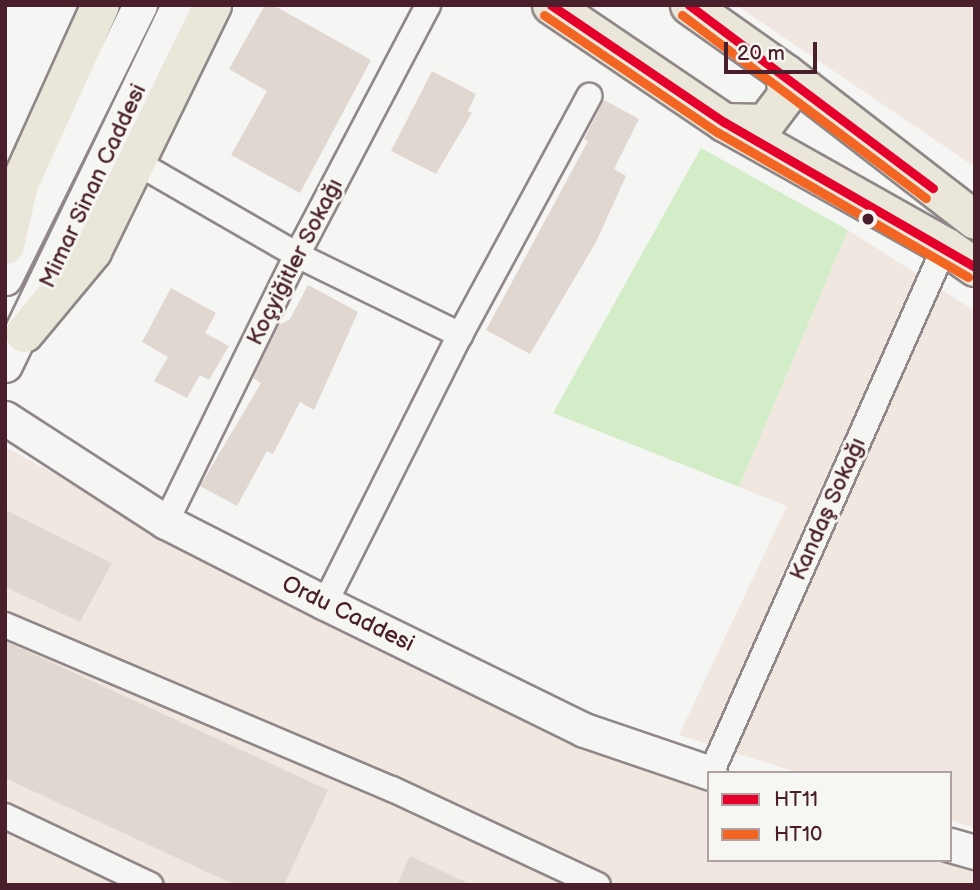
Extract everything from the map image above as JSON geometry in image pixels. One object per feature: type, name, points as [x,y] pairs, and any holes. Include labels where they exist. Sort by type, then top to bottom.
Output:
[{"type":"main road","points":[[5,245],[19,184],[100,5]]},
{"type":"main road","points":[[24,333],[92,251],[212,5]]},
{"type":"main road","points":[[551,5],[724,122],[945,246],[975,267]]},
{"type":"main road","points":[[689,5],[785,73],[975,220]]},
{"type":"main road","points":[[724,122],[765,123],[786,95],[785,73]]},
{"type":"street","name":"Mimar Sinan Caddesi","points":[[5,278],[140,5]]},
{"type":"street","name":"Mimar Sinan Caddesi","points":[[5,365],[24,333],[178,5]]},
{"type":"street","name":"Koçyiğitler Sokağı","points":[[166,522],[297,255],[428,5]]},
{"type":"street","points":[[325,603],[460,335],[589,96]]},
{"type":"street","points":[[136,162],[297,255],[460,335]]},
{"type":"street","name":"Kandaş Sokağı","points":[[711,771],[945,246]]},
{"type":"street","name":"Ordu Caddesi","points":[[5,418],[166,522],[325,603],[584,730],[707,772]]},
{"type":"street","points":[[5,625],[379,783],[598,885]]},
{"type":"street","points":[[5,816],[150,885]]},
{"type":"street","points":[[952,846],[975,852]]},
{"type":"shaded area","points":[[736,5],[975,5],[975,167]]},
{"type":"shaded area","points":[[848,230],[975,311],[975,828],[952,821],[952,771],[793,771],[679,735],[787,506],[739,487]]},
{"type":"shaded area","points":[[5,447],[442,683],[707,771],[707,862],[952,862],[952,859],[975,859],[975,885],[5,885]]},
{"type":"green space","points":[[701,148],[848,230],[739,487],[553,413]]},
{"type":"building","points":[[265,5],[273,5],[371,60],[300,193],[231,155],[267,91],[229,69]]},
{"type":"building","points":[[432,71],[476,94],[468,111],[472,113],[436,174],[391,151]]},
{"type":"building","points":[[604,100],[639,119],[614,169],[626,176],[596,242],[530,354],[486,330],[588,141],[584,139]]},
{"type":"building","points":[[308,285],[358,312],[314,410],[300,402],[273,454],[267,451],[237,506],[200,486],[261,383],[253,378],[279,325],[290,319]]},
{"type":"building","points":[[171,288],[216,313],[205,333],[229,346],[209,380],[200,375],[187,398],[154,381],[168,357],[142,342]]},
{"type":"building","points":[[5,510],[112,563],[80,622],[5,587]]},
{"type":"building","points":[[5,641],[328,790],[284,885],[235,885],[5,778]]},
{"type":"building","points":[[410,856],[472,885],[397,885]]},
{"type":"transit line","name":"HT11","points":[[551,5],[724,122],[975,267]]},
{"type":"transit line","name":"HT11","points":[[689,5],[933,188]]},
{"type":"transit line","name":"HT10","points":[[544,15],[717,132],[968,277]]},
{"type":"transit line","name":"HT10","points":[[682,15],[926,198]]}]
